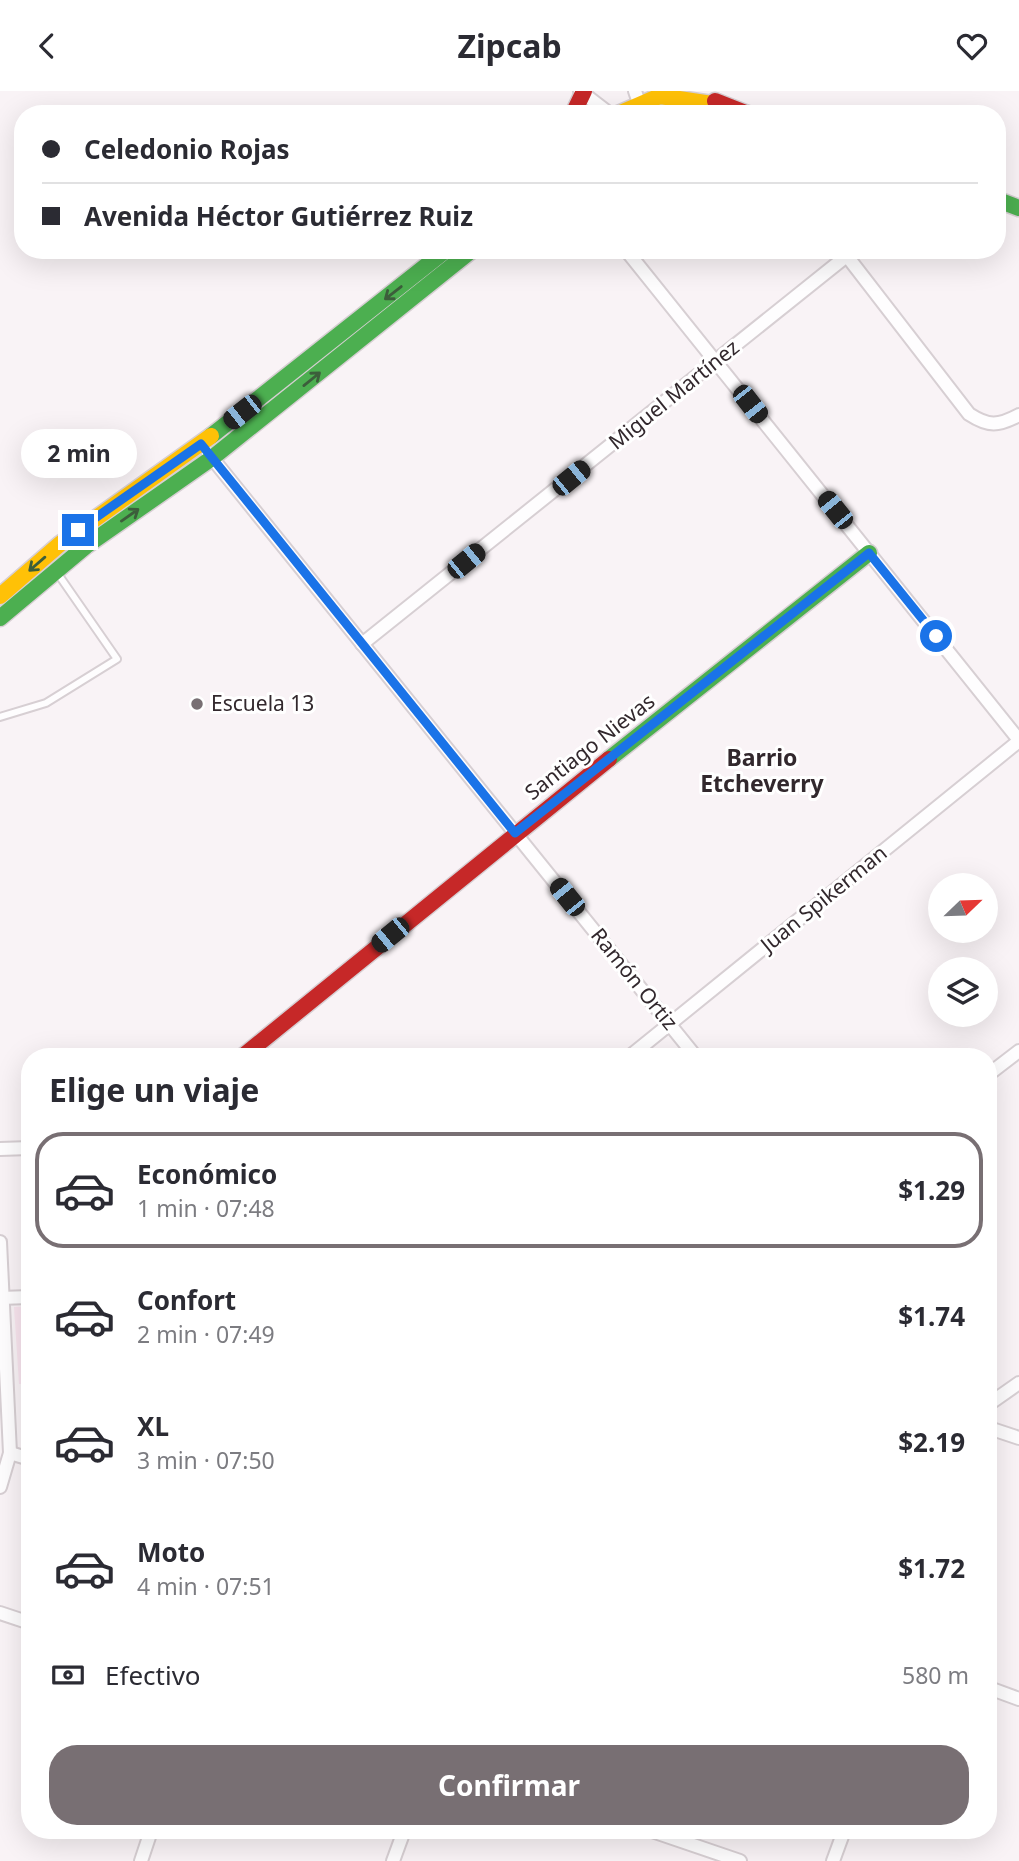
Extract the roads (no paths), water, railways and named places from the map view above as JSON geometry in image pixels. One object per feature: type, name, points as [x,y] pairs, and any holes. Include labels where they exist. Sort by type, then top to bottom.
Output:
[{"type":"street","points":[[696,91],[723,105]]},
{"type":"street","points":[[582,92],[599,105]]},
{"type":"street","points":[[637,97],[674,96],[720,105]]},
{"type":"street","points":[[0,596],[78,530],[201,444],[435,259]]},
{"type":"street","points":[[0,618],[55,570],[212,458],[461,259]]},
{"type":"street","points":[[633,259],[1019,740]]},
{"type":"street","name":"Miguel Martínez","points":[[362,644],[843,259]]},
{"type":"street","points":[[854,259],[969,414],[985,424],[999,425],[1019,415]]},
{"type":"street","name":"Ramón Ortiz","points":[[201,444],[689,1048]]},
{"type":"street","name":"Santiago Nievas","points":[[253,1048],[515,833],[869,553]]},
{"type":"street","name":"Juan Spikerman","points":[[640,1048],[1019,740]]},
{"type":"street","points":[[997,1068],[1019,1051]]},
{"type":"street","points":[[0,1149],[21,1148]]},
{"type":"street","points":[[0,1242],[10,1453],[0,1487]]},
{"type":"street","points":[[2,1298],[21,1297]]},
{"type":"street","points":[[997,1398],[1019,1383]]},
{"type":"street","points":[[997,1430],[1019,1438]]},
{"type":"street","points":[[10,1453],[21,1456]]},
{"type":"street","points":[[0,1613],[21,1620]]},
{"type":"street","points":[[997,1692],[1019,1699]]},
{"type":"street","points":[[141,1861],[148,1839]]},
{"type":"street","points":[[393,1861],[401,1839]]},
{"type":"street","points":[[675,1839],[740,1861]]},
{"type":"street","points":[[833,1861],[841,1839]]},
{"type":"lane","points":[[0,717],[46,703],[117,659],[55,570]]},
{"type":"place","name":"Escuela 13","points":[[197,704]]},
{"type":"district","name":"Barrio Etcheverry","points":[[762,771]]}]
